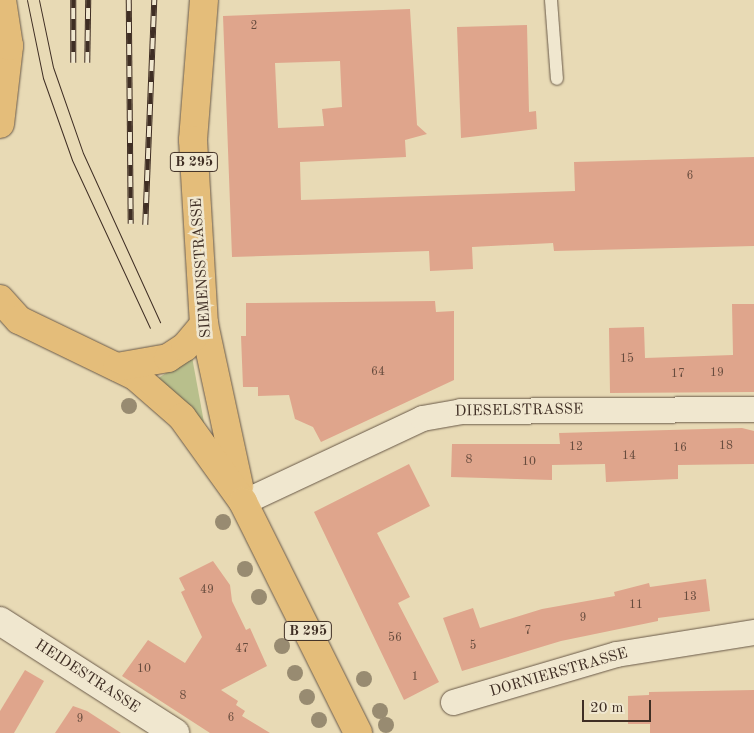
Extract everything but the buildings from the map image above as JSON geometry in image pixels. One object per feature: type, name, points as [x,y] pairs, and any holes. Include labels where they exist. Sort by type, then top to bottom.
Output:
[{"type":"main road","points":[[0,124],[9,46],[2,0]]},
{"type":"main road","name":"SIEMENSSTRASSE","points":[[204,0],[192,140],[204,324],[244,502]]},
{"type":"main road","name":"B 295","points":[[0,299],[19,320],[117,367]]},
{"type":"main road","points":[[117,367],[168,358],[185,347],[204,324]]},
{"type":"main road","name":"SIEMENSSTRASSE","points":[[117,367],[152,389],[182,417],[244,502],[358,733]]},
{"type":"street","name":"DIESELSTRASSE","points":[[244,502],[422,418],[460,410],[754,409]]},
{"type":"street","name":"HEIDESTRASSE","points":[[0,621],[175,733]]},
{"type":"street","name":"DORNIERSTRASSE","points":[[453,702],[616,654],[754,632]]},
{"type":"lane","points":[[551,0],[557,80]]},
{"type":"green space","points":[[192,357],[205,428],[155,380]]},
{"type":"tram line","points":[[27,0],[43,78],[72,160],[150,328]]},
{"type":"tram line","points":[[39,0],[53,67],[83,153],[160,322]]},
{"type":"railway","points":[[73,0],[73,63]]},
{"type":"railway","points":[[87,63],[88,0]]},
{"type":"railway","points":[[129,0],[131,224]]},
{"type":"railway","points":[[145,225],[154,0]]}]
